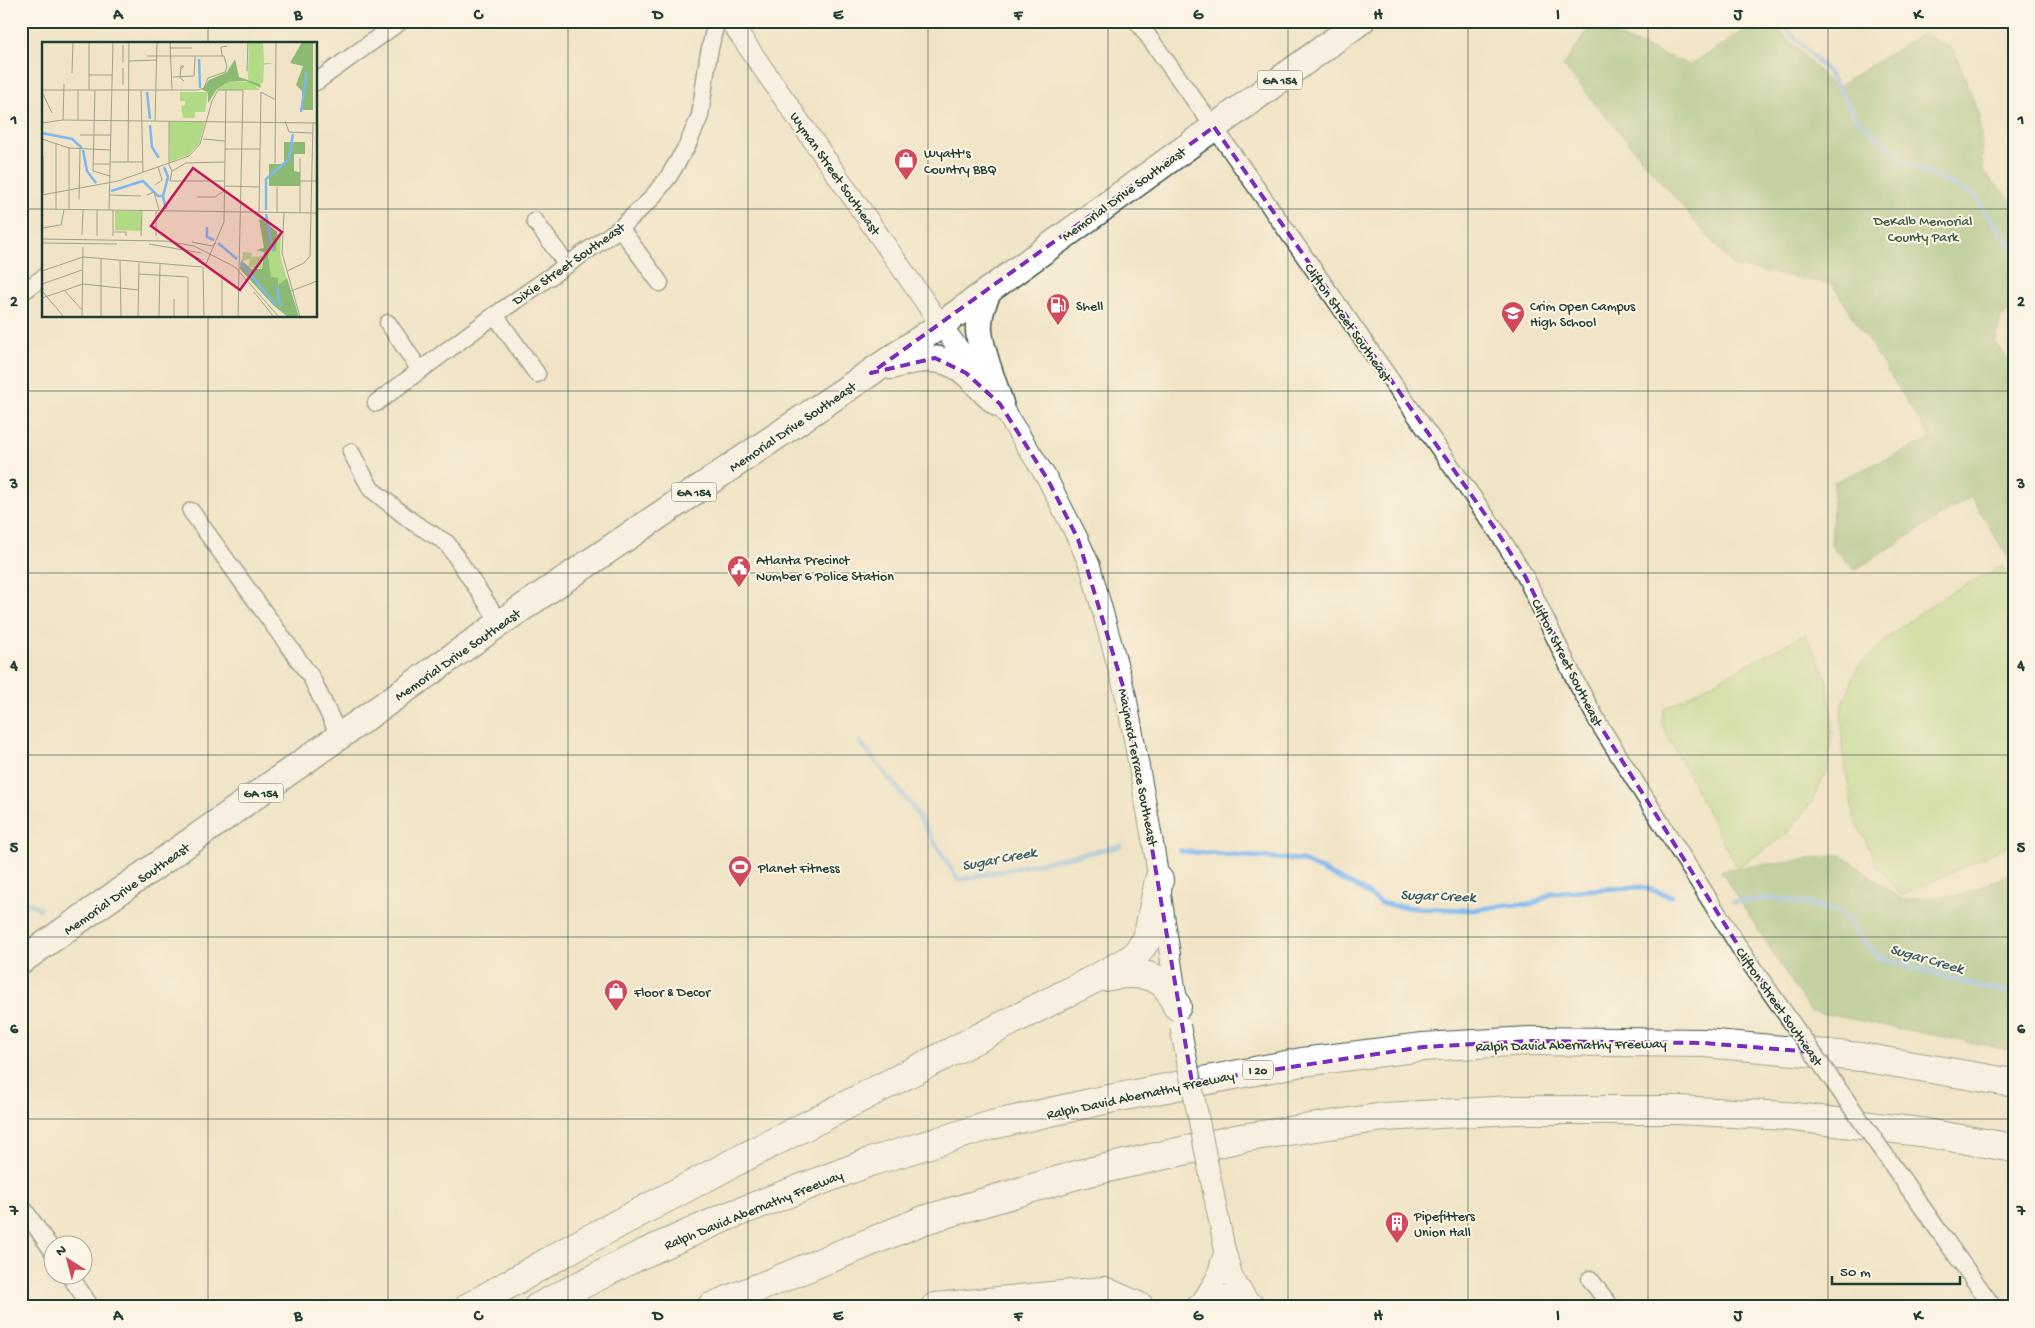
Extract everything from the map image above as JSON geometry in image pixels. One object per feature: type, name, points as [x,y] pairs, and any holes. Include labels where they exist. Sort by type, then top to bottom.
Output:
[{"type":"highway","points":[[469,1307],[554,1258],[724,1168],[1091,981],[1134,957],[1147,939],[1158,880]]},
{"type":"highway","points":[[1091,981],[1107,976],[1126,974],[1140,974],[1154,978],[1167,988],[1179,1016]]},
{"type":"highway","name":"Ralph David Abernathy Freeway","points":[[538,1307],[638,1256],[718,1221],[870,1162],[992,1125],[1094,1102],[1302,1062],[1423,1047],[1529,1041],[1704,1043],[1861,1057],[2014,1083]]},
{"type":"highway","points":[[711,1307],[924,1220],[1080,1174],[1241,1138],[1384,1117],[1513,1110],[1678,1110],[1786,1116],[1920,1132],[2014,1148]]},
{"type":"highway","points":[[935,1307],[1104,1291],[1140,1307]]},
{"type":"main road","name":"Memorial Drive Southeast","points":[[21,961],[500,623],[941,325],[1361,21]]},
{"type":"main road","points":[[989,290],[980,309],[978,326],[982,347],[1000,404]]},
{"type":"main road","points":[[871,373],[918,359],[935,358],[951,363],[966,373],[990,398],[1000,404]]},
{"type":"street","points":[[318,81],[401,21]]},
{"type":"street","name":"Dixie Street Southeast","points":[[376,403],[495,314],[620,228],[650,200],[669,176],[687,146],[702,110],[708,58],[716,21]]},
{"type":"street","name":"Wyman Street Southeast","points":[[730,21],[941,325]]},
{"type":"street","name":"Clifton Street Southeast","points":[[1137,21],[1214,127],[1498,533],[1525,576],[1575,680],[1599,724],[1746,958],[1992,1307]]},
{"type":"street","points":[[535,221],[567,265]]},
{"type":"street","points":[[620,228],[660,283]]},
{"type":"street","points":[[21,293],[42,278]]},
{"type":"street","points":[[495,314],[537,374]]},
{"type":"street","points":[[388,323],[420,370]]},
{"type":"street","name":"Maynard Terrace Southeast","points":[[941,325],[1000,404],[1048,480],[1090,566],[1126,696],[1158,880],[1179,1016],[1225,1250],[1233,1278],[1252,1303]]},
{"type":"street","points":[[351,452],[371,489],[414,523],[447,543],[500,623]]},
{"type":"street","points":[[191,511],[311,677],[340,736]]},
{"type":"street","points":[[21,1205],[42,1236]]},
{"type":"street","name":"Maynard Terrace Southeast","points":[[1199,1304],[1216,1279],[1225,1250]]},
{"type":"street","points":[[1590,1279],[1611,1307]]},
{"type":"street","points":[[77,1286],[92,1307]]},
{"type":"street","points":[[1199,1304],[1217,1295],[1232,1294],[1252,1303]]},
{"type":"highlighted area","points":[[1214,127],[1498,533],[1525,576],[1599,724],[1746,958],[1812,1052],[1704,1043],[1529,1041],[1423,1047],[1192,1082],[1126,696],[1078,539],[1048,480],[1000,404],[966,373],[935,358],[871,373]]},
{"type":"green space","name":"DeKalb Memorial County Park","points":[[1759,21],[1771,21],[1835,88],[1923,33],[1954,50],[1980,116],[1983,171],[2014,202],[2014,307],[2001,318],[1995,343],[2014,366],[2014,568],[1971,497],[1855,570],[1831,546],[1834,482],[1931,439],[1832,284],[1733,266],[1563,66],[1591,25],[1690,65]]},
{"type":"green space","points":[[2002,566],[2014,587],[2014,843],[1901,896],[1878,866],[1854,818],[1843,754],[1841,709],[1857,668],[1892,634],[1944,596]]},
{"type":"green space","points":[[1805,634],[1826,677],[1833,723],[1828,768],[1812,801],[1788,833],[1737,868],[1661,723],[1664,709]]},
{"type":"green space","points":[[1842,855],[1901,899],[1961,895],[2014,872],[2014,1051],[1810,1011],[1720,870]]},
{"type":"waterway","points":[[1779,21],[1828,72],[1856,117],[1908,164],[1973,194],[2014,250]]},
{"type":"waterway","name":"Sugar Creek","points":[[860,742],[912,806],[958,880],[1121,846]]},
{"type":"waterway","name":"Sugar Creek","points":[[1180,851],[1301,860],[1361,889],[1383,904],[1415,908],[1473,910],[1533,904],[1552,893],[1616,888],[1641,887],[1672,896]]},
{"type":"waterway","name":"Sugar Creek","points":[[1734,902],[1773,898],[1810,904],[1843,913],[1859,936],[1879,957],[1980,987],[2014,993]]},
{"type":"waterway","name":"Sugar Creek","points":[[21,899],[40,909]]},
{"type":"place","name":"Wyatt's Country BBQ","points":[[906,181]]},
{"type":"place","name":"Shell","points":[[1058,326]]},
{"type":"place","name":"Crim Open Campus High School","points":[[1513,334]]},
{"type":"place","name":"Atlanta Precinct Number 6 Police Station","points":[[739,588]]},
{"type":"place","name":"Planet Fitness","points":[[740,888]]},
{"type":"place","name":"Floor & Decor","points":[[616,1012]]},
{"type":"place","name":"Pipefitters Union Hall","points":[[1397,1244]]}]
